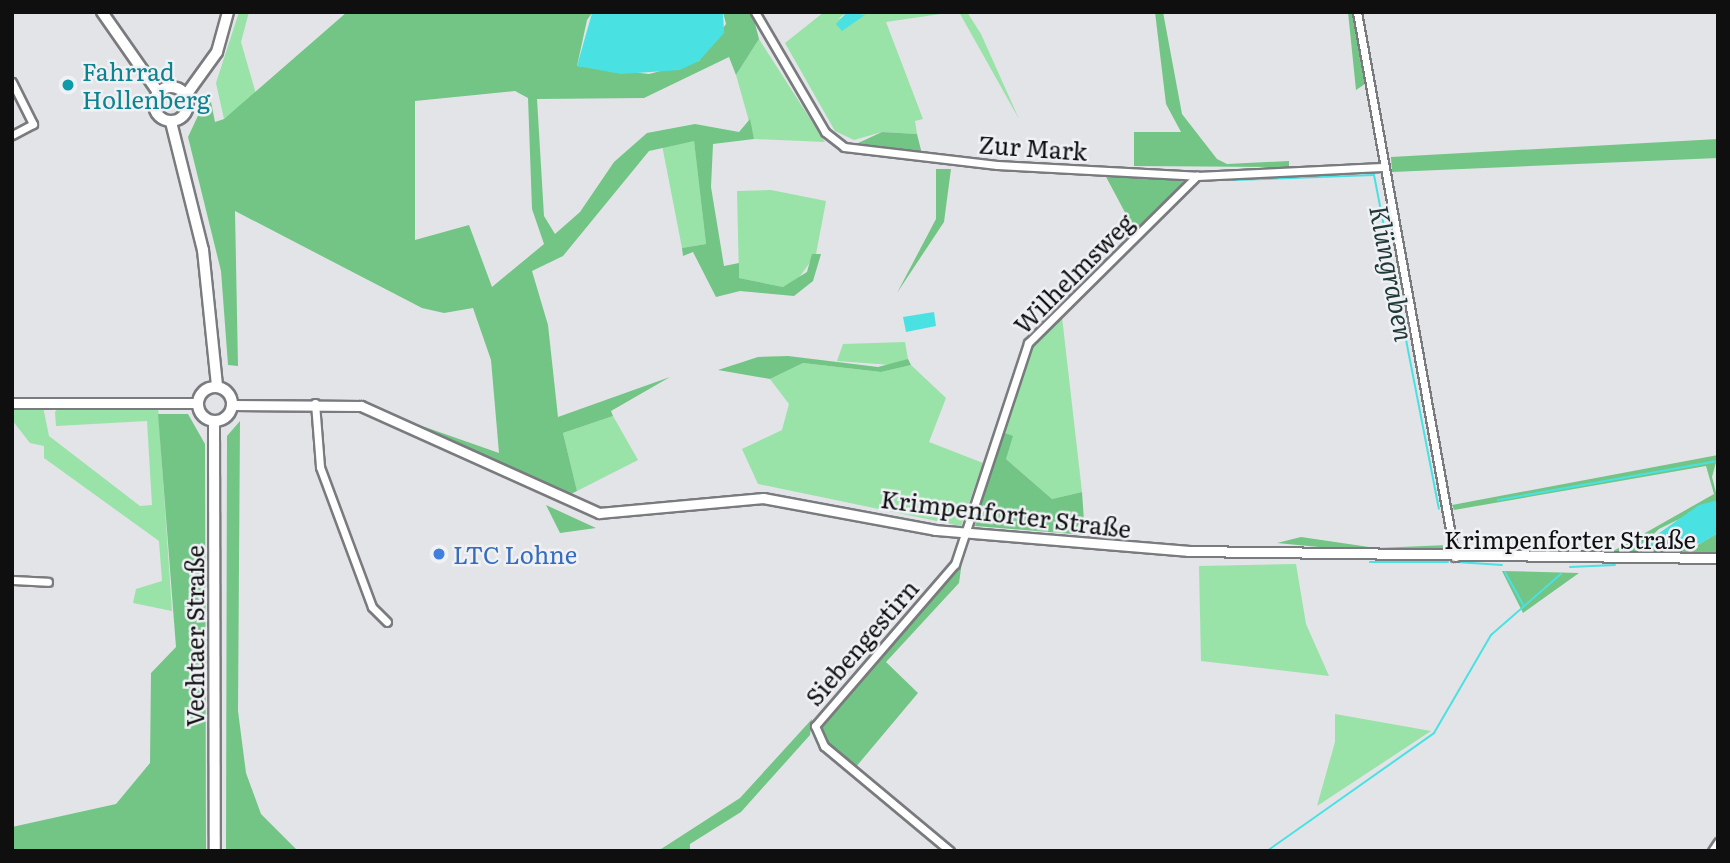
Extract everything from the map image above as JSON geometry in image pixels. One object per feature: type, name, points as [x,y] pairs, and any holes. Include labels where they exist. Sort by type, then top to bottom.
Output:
[{"type":"main road","points":[[102,12],[158,92],[155,111],[171,122],[203,250],[217,386],[232,405],[214,421],[198,403],[204,391],[217,386]]},
{"type":"main road","points":[[171,122],[188,110],[186,95],[217,52],[228,12]]},
{"type":"main road","points":[[158,92],[173,87],[186,95]]},
{"type":"main road","name":"Vechtaer Straße","points":[[214,421],[215,851]]},
{"type":"street","name":"Zur Mark","points":[[755,12],[825,132],[844,147],[997,165],[1197,176],[1383,167]]},
{"type":"street","points":[[1357,12],[1455,557]]},
{"type":"street","points":[[12,82],[33,124],[12,135]]},
{"type":"street","name":"Wilhelmsweg","points":[[966,533],[1028,343],[1197,176]]},
{"type":"street","points":[[12,403],[198,403]]},
{"type":"street","points":[[315,403],[320,467],[372,607],[387,622]]},
{"type":"street","name":"Krimpenforter Straße","points":[[232,405],[315,403],[375,410],[599,513],[763,498],[966,533],[1188,551],[1718,559]]},
{"type":"street","name":"Siebengestirn","points":[[950,851],[824,746],[815,726],[955,564],[966,533]]},
{"type":"street","points":[[12,580],[48,582]]},
{"type":"street","points":[[1712,851],[1718,842]]},
{"type":"green space","points":[[239,12],[249,12],[241,42],[256,94],[224,119],[216,83]]},
{"type":"green space","points":[[347,12],[617,12],[592,13],[587,20],[577,66],[649,74],[699,61],[726,24],[723,12],[752,12],[759,39],[736,75],[729,57],[644,98],[537,99],[544,216],[555,234],[580,212],[614,162],[647,133],[695,124],[739,132],[750,119],[754,139],[713,144],[711,187],[724,266],[739,263],[739,278],[783,287],[807,272],[812,254],[821,254],[813,281],[794,296],[740,291],[716,297],[693,252],[683,256],[682,248],[706,244],[694,141],[649,151],[563,256],[532,271],[548,325],[558,417],[670,377],[611,411],[613,416],[563,433],[577,491],[565,497],[422,426],[499,453],[491,360],[473,308],[444,313],[422,308],[235,211],[238,366],[228,365],[221,271],[188,137],[203,105],[211,102],[215,122],[224,119]],"holes":[[[515,91],[528,98],[532,209],[544,244],[492,287],[469,225],[415,240],[415,101]]]},
{"type":"green space","points":[[824,12],[847,12],[838,19],[864,12],[954,12],[886,22],[923,119],[915,121],[917,134],[882,132],[854,140],[835,131],[785,43]]},
{"type":"green space","points":[[959,12],[967,12],[981,34],[1019,119]]},
{"type":"green space","points":[[1155,12],[1163,12],[1182,114],[1217,159],[1227,164],[1289,161],[1289,167],[1134,166],[1134,132],[1181,132],[1166,104]]},
{"type":"green space","points":[[1348,12],[1354,12],[1365,84],[1356,90]]},
{"type":"green space","points":[[759,39],[825,142],[754,139],[736,75]]},
{"type":"green space","points":[[882,132],[917,134],[922,154],[854,145]]},
{"type":"green space","points":[[1718,139],[1718,158],[1392,172],[1391,157]]},
{"type":"green space","points":[[694,140],[706,244],[682,248],[662,145]]},
{"type":"green space","points":[[936,169],[951,169],[944,222],[897,293],[936,219]]},
{"type":"green space","points":[[1105,175],[1182,178],[1184,186],[1136,233]]},
{"type":"green space","points":[[771,190],[826,201],[816,254],[795,283],[783,287],[739,278],[737,191]]},
{"type":"green space","points":[[1062,317],[1082,492],[1052,499],[1006,459],[1002,432],[1028,352]]},
{"type":"green space","points":[[905,342],[908,359],[891,365],[837,361],[843,344]]},
{"type":"green space","points":[[788,356],[878,367],[908,359],[911,365],[881,372],[803,363],[770,379],[718,370],[758,357]]},
{"type":"green space","points":[[803,363],[881,372],[911,365],[946,398],[929,442],[983,463],[961,526],[758,484],[742,449],[782,430],[789,404],[770,379]]},
{"type":"green space","points":[[12,407],[43,407],[49,436],[140,506],[152,505],[147,421],[56,426],[55,412],[59,407],[158,407],[172,611],[133,603],[136,589],[162,581],[159,541],[44,458],[44,446],[30,443],[12,420]]},
{"type":"green space","points":[[158,414],[188,414],[205,444],[206,851],[12,851],[12,827],[116,804],[150,763],[151,673],[176,647]]},
{"type":"green space","points":[[613,416],[638,460],[577,491],[563,433]]},
{"type":"green space","points":[[240,421],[238,711],[246,773],[261,814],[298,851],[226,851],[227,436]]},
{"type":"green space","points":[[1002,432],[1013,436],[1006,459],[1052,499],[1082,492],[1085,535],[975,526]]},
{"type":"green space","points":[[1718,455],[1712,477],[1718,500],[1659,529],[1641,546],[1681,539],[1696,546],[1718,533],[1718,552],[1608,554],[1714,494],[1706,466],[1454,510],[1452,505]]},
{"type":"green space","points":[[546,505],[596,528],[560,533]]},
{"type":"green space","points":[[1301,537],[1376,548],[1449,545],[1442,551],[1361,551],[1277,543]]},
{"type":"green space","points":[[962,561],[959,583],[886,662],[918,693],[855,768],[826,744],[818,726]]},
{"type":"green space","points":[[1296,564],[1306,624],[1329,676],[1201,661],[1199,566]]},
{"type":"green space","points":[[1502,571],[1579,573],[1523,613]]},
{"type":"green space","points":[[1335,714],[1431,731],[1317,806],[1335,742]]},
{"type":"green space","points":[[812,719],[810,735],[741,812],[690,844],[690,851],[658,851],[740,798]]},
{"type":"water","points":[[723,12],[724,33],[699,61],[680,70],[621,74],[577,66],[592,13]]},
{"type":"water","points":[[847,12],[865,15],[842,31],[836,24]]},
{"type":"water","points":[[934,312],[936,326],[906,332],[903,317]]},
{"type":"water","points":[[1718,500],[1718,533],[1700,544],[1681,539],[1638,548],[1699,505]]},
{"type":"waterway","name":"Klüngraben","points":[[1233,180],[1374,175],[1439,509]]},
{"type":"waterway","points":[[1498,500],[1718,461]]},
{"type":"waterway","points":[[1370,562],[1448,562]]},
{"type":"waterway","points":[[1457,562],[1502,565]]},
{"type":"waterway","points":[[1570,567],[1615,565]]},
{"type":"waterway","points":[[1505,572],[1523,604]]},
{"type":"waterway","points":[[1267,851],[1434,733],[1491,635],[1561,574]]},
{"type":"place","name":"Fahrrad Hollenberg","points":[[68,85]]},
{"type":"place","name":"LTC Lohne","points":[[439,554]]}]
